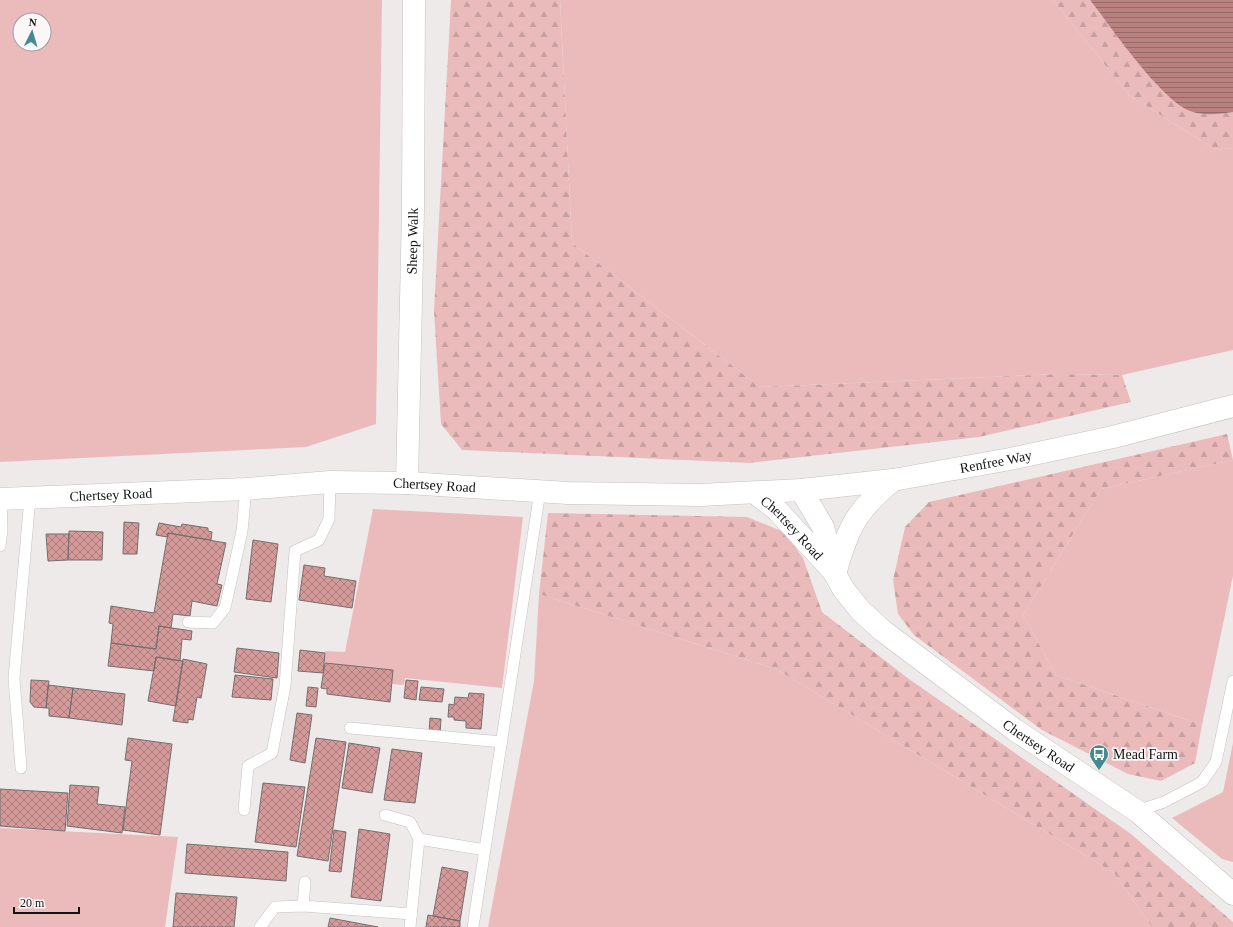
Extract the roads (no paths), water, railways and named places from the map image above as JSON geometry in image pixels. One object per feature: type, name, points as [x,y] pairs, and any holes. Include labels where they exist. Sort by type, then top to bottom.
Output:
[{"type":"street","name":"Sheep Walk","points":[[407,482],[413,209],[414,0]]},
{"type":"street","name":"Renfree Way","points":[[755,493],[801,490],[893,480],[1010,459],[1113,437],[1233,406]]},
{"type":"street","name":"Chertsey Road","points":[[836,574],[843,546],[854,522],[871,499],[893,480]]},
{"type":"street","name":"Chertsey Road","points":[[1,499],[246,489],[330,482],[407,482],[540,491],[700,495],[755,493],[776,509],[836,574]]},
{"type":"street","name":"Chertsey Road","points":[[801,490],[823,527],[836,574],[844,590],[861,611],[883,631],[1015,730],[1137,811],[1233,894]]},
{"type":"lane","points":[[244,810],[248,766],[272,753],[285,686],[295,551],[319,540],[329,519],[330,482]]},
{"type":"lane","points":[[188,622],[213,623],[225,608],[242,531],[246,489]]},
{"type":"lane","points":[[473,927],[540,491]]},
{"type":"lane","points":[[21,768],[14,678],[30,498]]},
{"type":"lane","points":[[0,546],[2,529],[1,499]]},
{"type":"lane","points":[[1137,811],[1164,802],[1202,782],[1216,762],[1233,681]]},
{"type":"lane","points":[[350,728],[502,742]]},
{"type":"lane","points":[[385,815],[410,822],[419,840],[410,927]]},
{"type":"lane","points":[[419,840],[485,850]]},
{"type":"lane","points":[[303,906],[305,882]]},
{"type":"lane","points":[[260,927],[275,908],[303,906],[412,914]]},
{"type":"place","name":"Mead Farm","points":[[1099,771]]}]
